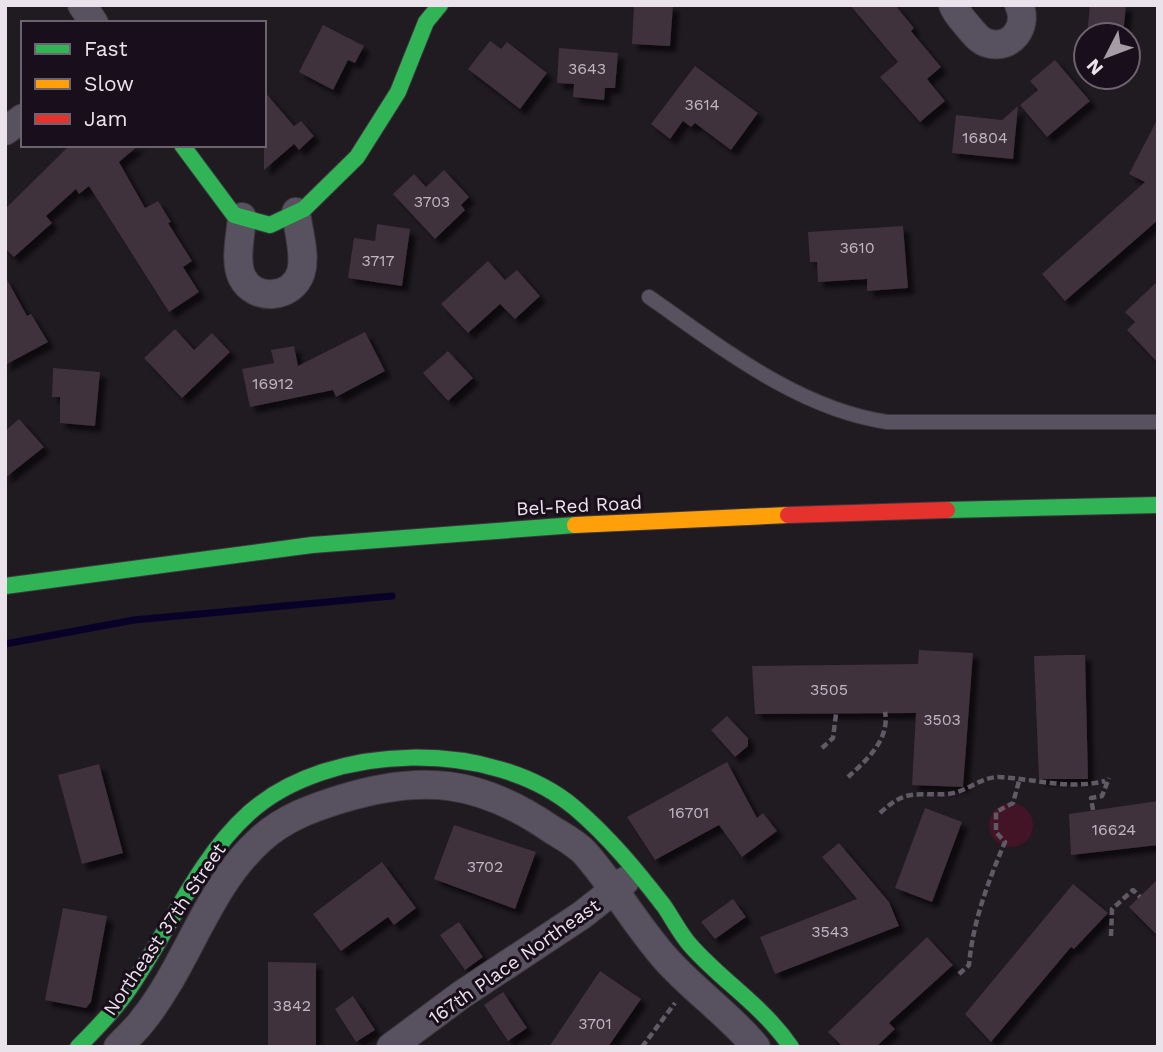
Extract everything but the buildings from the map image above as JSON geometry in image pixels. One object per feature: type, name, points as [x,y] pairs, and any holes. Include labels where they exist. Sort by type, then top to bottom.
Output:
[{"type":"street","points":[[82,5],[93,21]]},
{"type":"street","points":[[184,147],[234,215],[270,225],[296,212],[358,157],[398,92],[426,22],[440,5]]},
{"type":"street","points":[[953,5],[979,38],[994,44],[1009,41],[1016,36],[1022,19],[1019,5]]},
{"type":"street","points":[[5,131],[21,119]]},
{"type":"street","points":[[242,217],[239,268],[242,277],[254,290],[271,295],[289,289],[301,272],[296,212]]},
{"type":"street","name":"Bel-Red Road","points":[[5,586],[137,565],[413,536],[823,513],[1158,505]]},
{"type":"street","name":"Northeast 37th Street","points":[[78,1047],[112,1012],[132,985],[198,872],[221,841],[251,811],[268,799],[319,775],[398,756],[445,756],[486,763],[528,779],[572,806],[603,832],[672,918],[690,945],[759,1004],[776,1023],[791,1047]]},
{"type":"street","name":"Northeast 37th Street","points":[[118,1047],[143,1020],[164,990],[232,871],[275,827],[315,807],[414,783],[453,785],[494,796],[538,820],[584,851],[666,960],[756,1047]]},
{"type":"street","name":"167th Place Northeast","points":[[391,1047],[614,892],[634,872]]},
{"type":"street","points":[[647,934],[672,918]]},
{"type":"lane","points":[[649,297],[777,381],[828,408],[854,417],[887,422],[1158,422]]},
{"type":"path","points":[[848,777],[881,740],[887,724],[885,712]]},
{"type":"path","points":[[822,748],[833,738],[836,714]]},
{"type":"path","points":[[880,813],[897,797],[907,793],[949,794],[992,778],[1052,786],[1107,780],[1102,796],[1091,798],[1093,810]]},
{"type":"path","points":[[959,974],[969,965],[972,935],[989,879],[1005,842],[996,832],[996,813],[1013,803],[1019,781]]},
{"type":"path","points":[[1111,936],[1112,909],[1133,890],[1140,897]]},
{"type":"path","points":[[642,1047],[692,984]]},
{"type":"shaded area","points":[[1011,803],[1020,804],[1027,809],[1032,816],[1032,834],[1027,841],[1020,846],[1011,847],[1002,846],[995,841],[990,834],[989,825],[990,816],[995,809],[1002,804]]},
{"type":"waterway","points":[[5,644],[134,620],[392,596]]},
{"type":"traffic: fast","points":[[183,147],[234,215],[270,225],[304,209],[357,157],[398,92],[426,22],[440,5]]},
{"type":"traffic: fast","points":[[947,510],[1158,505]]},
{"type":"traffic: fast","points":[[5,586],[312,545],[575,525]]},
{"type":"traffic: fast","points":[[78,1047],[127,992],[198,875],[230,832],[249,813],[283,789],[322,772],[366,762],[412,758],[457,760],[501,770],[541,785],[575,808],[633,867],[691,946],[768,1019],[791,1047]]},
{"type":"traffic: slow","points":[[575,525],[788,515]]},
{"type":"traffic: jam","points":[[788,515],[947,510]]}]
